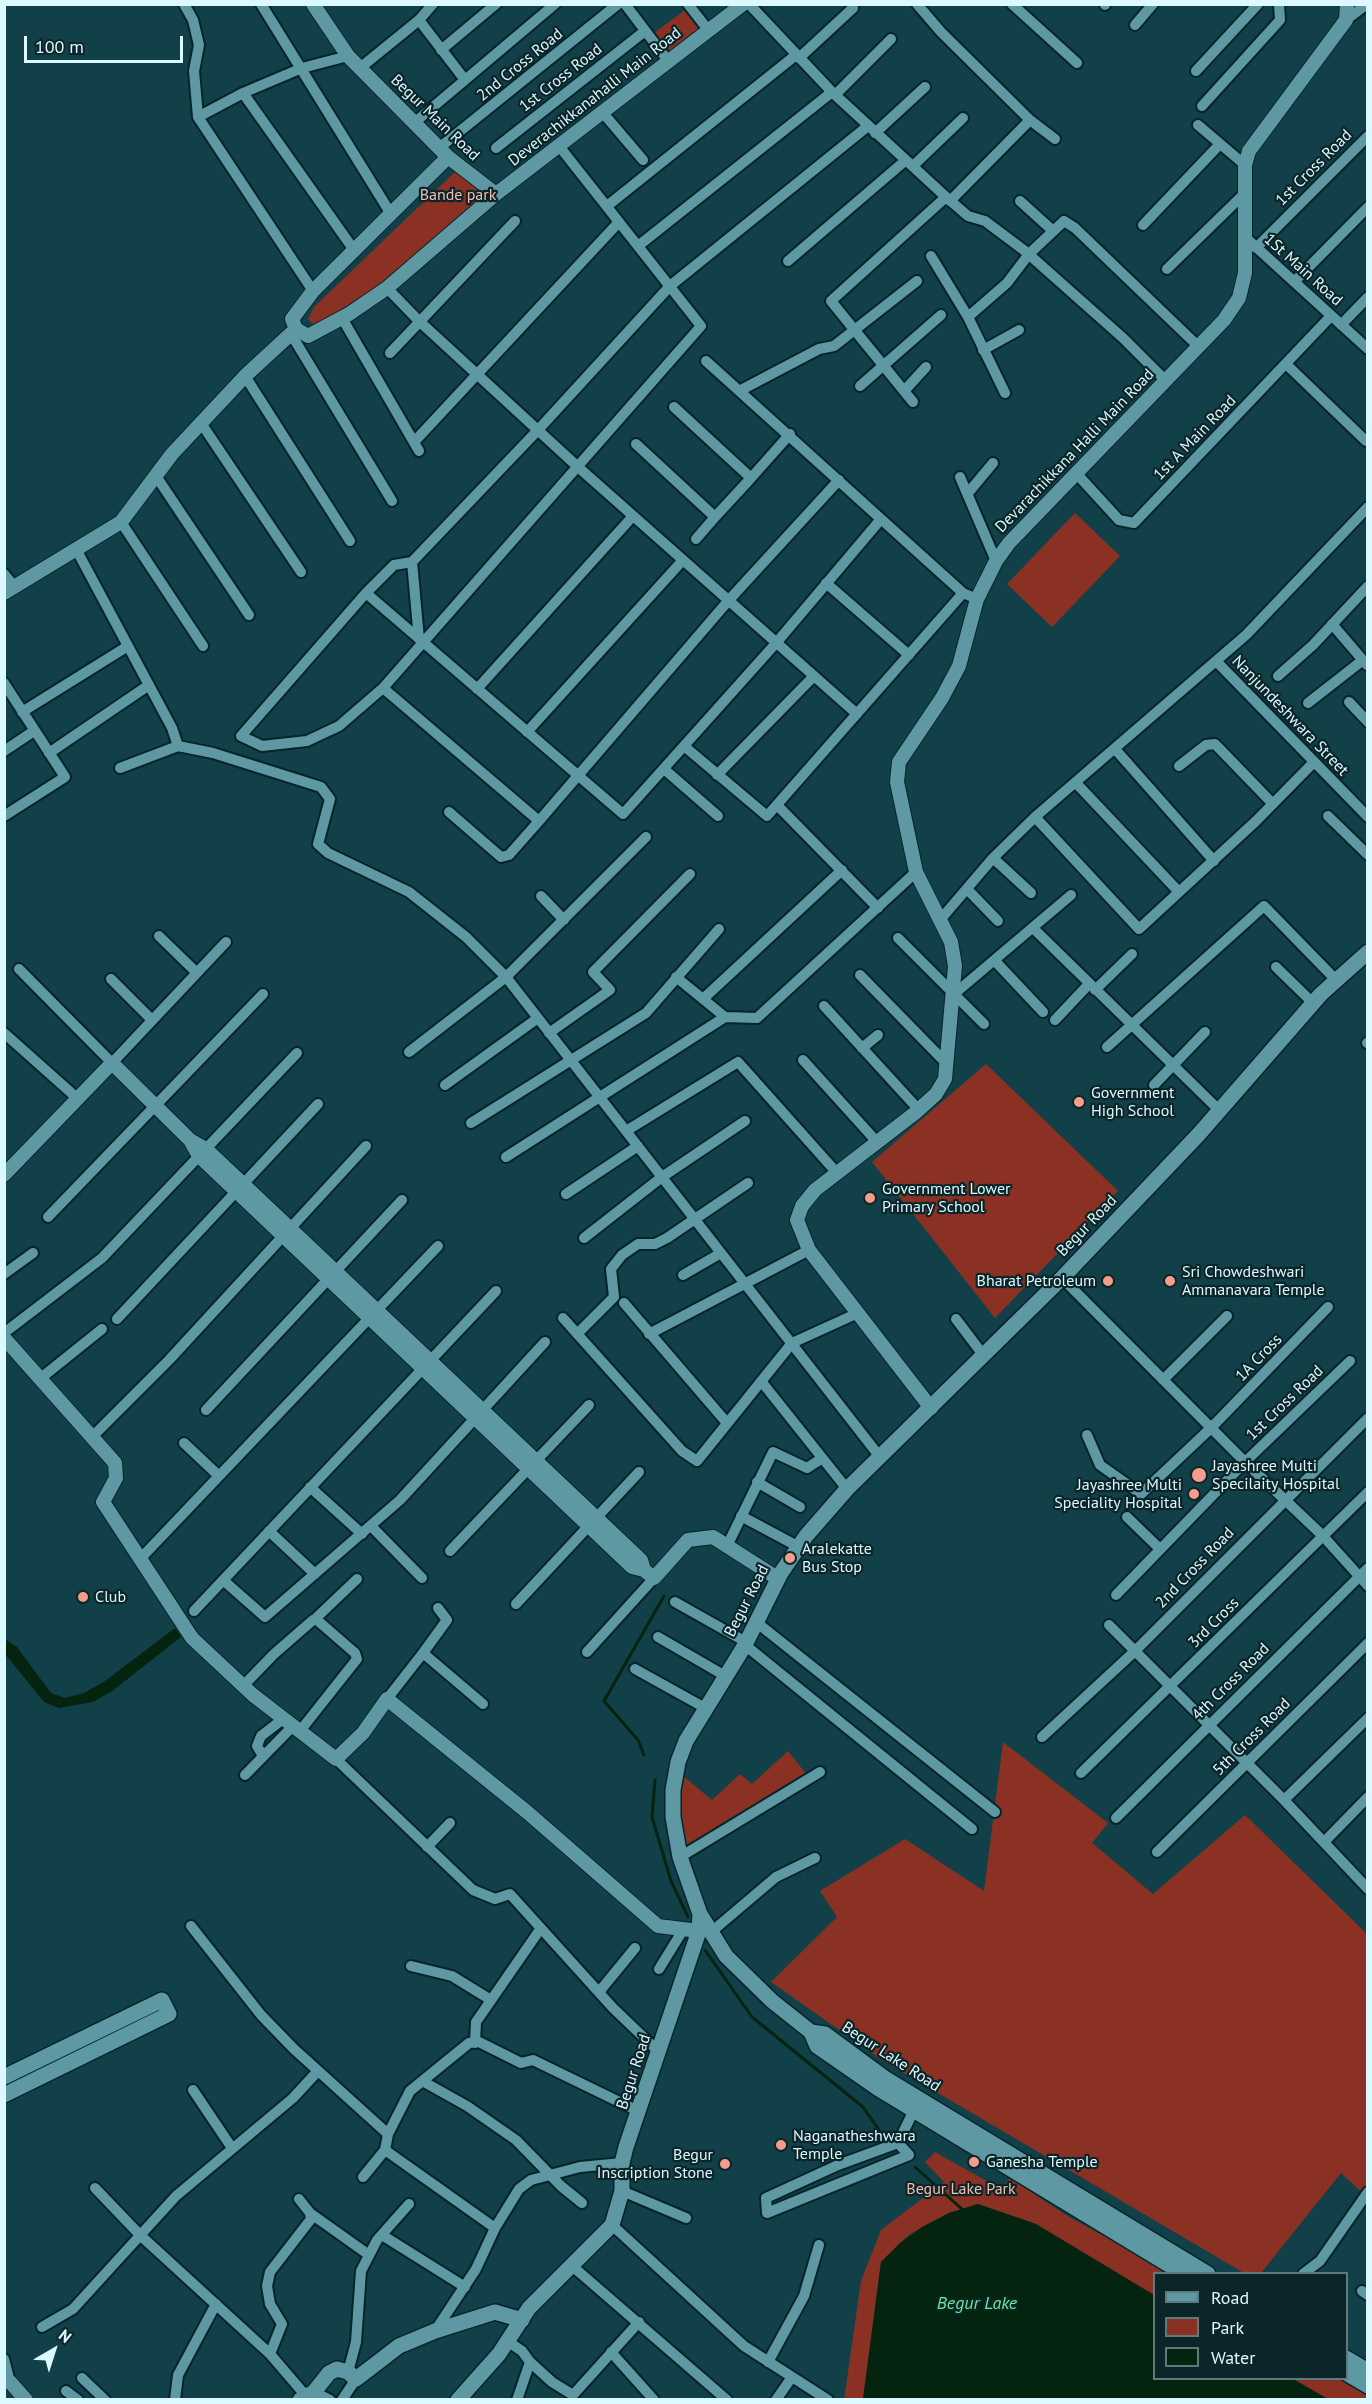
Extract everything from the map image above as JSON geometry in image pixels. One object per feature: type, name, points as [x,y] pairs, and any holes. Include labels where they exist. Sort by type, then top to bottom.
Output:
[{"type":"main road","name":"Begur Road","points":[[458,2400],[507,2341],[529,2308],[612,2224],[622,2191],[622,2163],[659,2052],[705,1932],[680,1857],[673,1817],[678,1762],[686,1741],[727,1677],[777,1578],[799,1547],[847,1489],[1062,1278],[1220,1111],[1313,1003],[1368,952]]},
{"type":"main road","points":[[705,1932],[751,1982],[811,2032]]},
{"type":"main road","points":[[4,2077],[162,2000],[169,2014],[4,2095]]},
{"type":"main road","name":"Begur Lake Road","points":[[811,2032],[817,2046],[914,2110],[946,2121]]},
{"type":"main road","name":"Begur Lake Road","points":[[811,2032],[825,2034],[946,2121],[1110,2222],[1181,2272]]},
{"type":"main road","name":"Begur Lake Road","points":[[1110,2222],[1204,2272]]},
{"type":"main road","points":[[307,2396],[329,2373],[337,2369],[352,2375],[399,2346],[435,2331],[495,2313],[522,2320]]},
{"type":"main road","points":[[1348,2359],[1368,2371]]},
{"type":"main road","points":[[1348,2374],[1368,2386]]},
{"type":"street","points":[[184,4],[193,20],[199,45],[194,71],[198,117],[313,291]]},
{"type":"street","points":[[261,4],[391,214]]},
{"type":"street","name":"Begur Main Road","points":[[314,4],[348,56],[444,153],[496,194]]},
{"type":"street","points":[[360,68],[419,20],[433,4]]},
{"type":"street","points":[[441,50],[496,4]]},
{"type":"street","points":[[414,123],[555,4]]},
{"type":"street","name":"2nd Cross Road","points":[[444,153],[618,4]]},
{"type":"street","points":[[625,4],[669,62]]},
{"type":"street","points":[[688,4],[709,31]]},
{"type":"street","name":"Deverachikkanahalli Main Road","points":[[496,194],[743,4]]},
{"type":"street","points":[[749,4],[834,93],[948,199],[968,216],[985,220],[1029,254],[1123,338],[1166,381]]},
{"type":"street","points":[[917,4],[1030,120],[1056,139]]},
{"type":"street","points":[[925,14],[932,4]]},
{"type":"street","points":[[1012,4],[1077,63]]},
{"type":"street","points":[[1135,25],[1153,4]]},
{"type":"street","points":[[1196,71],[1258,4]]},
{"type":"street","points":[[1202,106],[1280,20],[1279,4]]},
{"type":"street","points":[[1346,20],[1347,4]]},
{"type":"street","points":[[1346,20],[1367,4]]},
{"type":"street","points":[[606,206],[798,56],[853,8]]},
{"type":"street","points":[[419,20],[465,80]]},
{"type":"street","name":"Devarachikkana Halli Main Road","points":[[931,1408],[809,1250],[797,1220],[802,1206],[815,1190],[919,1110],[936,1094],[945,1079],[955,966],[951,942],[916,872],[897,782],[899,762],[942,698],[959,666],[977,599],[996,561],[1025,525],[1224,320],[1239,298],[1245,273],[1245,165],[1249,151],[1346,20]]},
{"type":"street","name":"1st Cross Road","points":[[496,148],[645,31]]},
{"type":"street","points":[[638,246],[834,93],[891,39]]},
{"type":"street","points":[[198,117],[243,93],[302,68],[348,56]]},
{"type":"street","points":[[559,146],[670,286],[701,326],[383,688],[339,726],[307,741],[262,746],[241,736],[366,593],[394,565],[412,562],[538,430],[670,286],[925,87]]},
{"type":"street","points":[[243,93],[354,250]]},
{"type":"street","points":[[603,113],[643,160]]},
{"type":"street","points":[[788,261],[963,118]]},
{"type":"street","points":[[913,402],[831,301],[948,199],[1030,120]]},
{"type":"street","points":[[1198,125],[1245,165]]},
{"type":"street","name":"1st Cross Road","points":[[1256,248],[1368,136]]},
{"type":"street","points":[[1143,225],[1220,144]]},
{"type":"street","points":[[392,501],[293,331],[292,319],[313,291],[391,214],[444,153]]},
{"type":"street","points":[[1167,269],[1245,193]]},
{"type":"street","points":[[293,331],[308,336],[342,318],[387,288],[496,194]]},
{"type":"street","points":[[1020,201],[1052,230]]},
{"type":"street","points":[[1294,282],[1368,207]]},
{"type":"street","points":[[390,353],[515,221]]},
{"type":"street","points":[[968,317],[1007,283],[1029,254],[1064,221],[1068,222],[1199,347]]},
{"type":"street","points":[[342,318],[416,447],[478,375],[619,222]]},
{"type":"street","name":"1St Main Road","points":[[1245,237],[1368,349]]},
{"type":"street","points":[[931,256],[968,317],[1005,393]]},
{"type":"street","points":[[741,390],[819,349],[834,346],[855,332],[917,281]]},
{"type":"street","points":[[387,288],[419,321],[578,467],[857,714]]},
{"type":"street","points":[[1341,325],[1368,297]]},
{"type":"street","points":[[860,386],[941,315]]},
{"type":"street","name":"1st A Main Road","points":[[1076,473],[1119,520],[1134,523],[1331,316]]},
{"type":"street","points":[[983,350],[1018,330]]},
{"type":"street","points":[[4,574],[9,590],[121,522],[201,423],[245,376],[293,331]]},
{"type":"street","points":[[706,361],[741,390],[963,593],[977,599]]},
{"type":"street","points":[[1286,364],[1366,441],[1368,439]]},
{"type":"street","points":[[904,391],[926,367]]},
{"type":"street","points":[[245,376],[350,541]]},
{"type":"street","points":[[674,407],[751,477]]},
{"type":"street","points":[[201,423],[301,572]]},
{"type":"street","points":[[696,539],[790,435]]},
{"type":"street","points":[[636,444],[715,517]]},
{"type":"street","points":[[968,493],[993,463]]},
{"type":"street","points":[[156,476],[249,615]]},
{"type":"street","points":[[960,477],[996,561]]},
{"type":"street","points":[[449,812],[501,857],[509,855],[729,600],[839,480]]},
{"type":"street","points":[[940,920],[993,858],[1035,817],[1217,662],[1246,635],[1368,507]]},
{"type":"street","points":[[477,689],[633,516]]},
{"type":"street","points":[[366,593],[623,814],[777,642],[881,519]]},
{"type":"street","points":[[121,522],[203,646]]},
{"type":"street","points":[[76,549],[172,728],[178,746]]},
{"type":"street","points":[[527,732],[683,560]]},
{"type":"street","points":[[412,562],[422,641]]},
{"type":"street","points":[[826,583],[909,655]]},
{"type":"street","points":[[1278,676],[1368,586]]},
{"type":"street","points":[[684,746],[767,816],[963,593]]},
{"type":"street","points":[[1308,703],[1365,659],[1332,624]]},
{"type":"street","points":[[22,712],[128,646]]},
{"type":"street","name":"Nanjundeshwara Street","points":[[1217,662],[1368,817]]},
{"type":"street","points":[[717,775],[814,675]]},
{"type":"street","points":[[49,753],[149,685]]},
{"type":"street","points":[[4,816],[65,777],[6,688]]},
{"type":"street","points":[[383,688],[539,821]]},
{"type":"street","points":[[1349,702],[1368,722]]},
{"type":"street","points":[[4,751],[34,731]]},
{"type":"street","points":[[1179,766],[1206,745],[1215,744],[1273,804]]},
{"type":"street","points":[[120,768],[178,746],[213,753],[321,787],[330,800],[318,844],[328,853],[409,892],[466,937],[507,977],[880,1456]]},
{"type":"street","points":[[1115,749],[1214,861]]},
{"type":"street","points":[[1035,817],[1138,929],[1214,861],[1314,762]]},
{"type":"street","points":[[664,769],[718,816]]},
{"type":"street","points":[[1076,783],[1179,892]]},
{"type":"street","points":[[777,805],[878,908]]},
{"type":"street","points":[[1328,816],[1368,855]]},
{"type":"street","points":[[409,1052],[507,977],[646,837]]},
{"type":"street","points":[[993,858],[1031,893]]},
{"type":"street","points":[[703,999],[842,870]]},
{"type":"street","points":[[506,1157],[725,1017],[757,1018],[916,872]]},
{"type":"street","points":[[549,1033],[610,990],[593,972],[690,874]]},
{"type":"street","points":[[967,889],[998,921]]},
{"type":"street","points":[[953,995],[1034,929],[1071,895]]},
{"type":"street","points":[[541,896],[564,920]]},
{"type":"street","points":[[1107,1047],[1264,906],[1336,980]]},
{"type":"street","points":[[471,1123],[646,1013],[719,929]]},
{"type":"street","points":[[1034,929],[1220,1111]]},
{"type":"street","points":[[159,936],[197,973]]},
{"type":"street","points":[[898,938],[984,1024]]},
{"type":"street","points":[[4,1174],[226,942]]},
{"type":"street","points":[[1055,1020],[1132,954]]},
{"type":"street","points":[[995,961],[1043,1012]]},
{"type":"street","points":[[1276,967],[1313,1003]]},
{"type":"street","points":[[19,969],[190,1140],[592,1522],[642,1560],[649,1574]]},
{"type":"street","points":[[860,975],[946,1064]]},
{"type":"street","points":[[676,977],[725,1017]]},
{"type":"street","points":[[111,979],[152,1020]]},
{"type":"street","points":[[48,1217],[263,994]]},
{"type":"street","points":[[824,1006],[919,1110]]},
{"type":"street","points":[[445,1085],[538,1018]]},
{"type":"street","points":[[1154,1085],[1204,1032]]},
{"type":"street","points":[[4,1033],[78,1098]]},
{"type":"street","points":[[862,1048],[878,1035]]},
{"type":"street","points":[[4,1333],[102,1258],[297,1053]]},
{"type":"street","points":[[803,1060],[877,1142]]},
{"type":"street","points":[[626,1131],[738,1062],[837,1173]]},
{"type":"street","points":[[117,1319],[318,1104]]},
{"type":"street","points":[[584,1238],[662,1177],[745,1121]]},
{"type":"street","points":[[92,1437],[169,1360],[366,1146]]},
{"type":"street","points":[[566,1194],[638,1146]]},
{"type":"street","points":[[577,1334],[614,1297],[611,1269],[622,1255],[638,1244],[655,1244],[667,1238],[748,1183]]},
{"type":"street","points":[[206,1410],[402,1200]]},
{"type":"street","points":[[141,1558],[438,1246]]},
{"type":"street","points":[[649,1334],[809,1250]]},
{"type":"street","points":[[683,1275],[721,1252]]},
{"type":"street","points":[[4,1274],[33,1253]]},
{"type":"street","points":[[1062,1278],[1245,1462],[1322,1535],[1368,1586]]},
{"type":"street","points":[[194,1611],[496,1291]]},
{"type":"street","points":[[624,1303],[727,1423]]},
{"type":"street","name":"1A Cross","points":[[1087,1435],[1100,1465],[1141,1494],[1211,1428],[1328,1307]]},
{"type":"street","points":[[563,1318],[682,1451],[697,1461],[792,1343],[858,1313]]},
{"type":"street","points":[[1163,1380],[1227,1316]]},
{"type":"street","points":[[956,1319],[984,1356]]},
{"type":"street","points":[[41,1378],[102,1329]]},
{"type":"street","points":[[4,1338],[115,1463],[116,1478],[103,1502],[192,1638],[243,1686],[336,1759],[474,1890],[495,1899],[510,1894],[599,1992],[659,2052]]},
{"type":"street","points":[[222,1580],[265,1617],[400,1500],[545,1342]]},
{"type":"street","name":"1st Cross Road","points":[[1116,1595],[1245,1462],[1350,1361]]},
{"type":"street","points":[[761,1381],[847,1489]]},
{"type":"street","points":[[450,1551],[589,1405]]},
{"type":"street","name":"2nd Cross Road","points":[[1042,1737],[1135,1651],[1285,1498],[1368,1418]]},
{"type":"street","points":[[184,1443],[219,1476]]},
{"type":"street","points":[[727,1546],[773,1452],[807,1468],[821,1459]]},
{"type":"street","points":[[516,1604],[639,1472]]},
{"type":"street","points":[[757,1482],[800,1507]]},
{"type":"street","points":[[309,1487],[362,1534]]},
{"type":"street","name":"3rd Cross","points":[[1081,1773],[1172,1687],[1322,1535],[1368,1492]]},
{"type":"street","points":[[741,1516],[799,1547]]},
{"type":"street","points":[[1127,1517],[1160,1549]]},
{"type":"street","points":[[371,1526],[422,1578]]},
{"type":"street","points":[[269,1531],[315,1574]]},
{"type":"street","points":[[587,1652],[649,1574],[688,1540],[713,1537],[777,1578]]},
{"type":"street","name":"4th Cross Road","points":[[1116,1818],[1368,1569]]},
{"type":"street","points":[[243,1686],[274,1654],[357,1580]]},
{"type":"street","points":[[675,1602],[745,1643],[972,1829]]},
{"type":"street","points":[[336,1759],[363,1733],[447,1620],[438,1608]]},
{"type":"street","points":[[245,1774],[263,1756],[257,1746],[261,1736],[292,1725],[357,1659],[355,1653],[315,1619]]},
{"type":"street","points":[[756,1622],[995,1812]]},
{"type":"street","points":[[1109,1625],[1365,1881]]},
{"type":"street","points":[[658,1637],[727,1677]]},
{"type":"street","name":"5th Cross Road","points":[[1156,1852],[1248,1764],[1368,1643]]},
{"type":"street","points":[[423,1653],[483,1704]]},
{"type":"street","points":[[635,1669],[707,1709]]},
{"type":"street","points":[[387,1699],[527,1812],[658,1926],[705,1932],[776,1876],[815,1858]]},
{"type":"street","points":[[1284,1800],[1368,1718]]},
{"type":"street","points":[[680,1857],[820,1772]]},
{"type":"street","points":[[1324,1842],[1368,1797]]},
{"type":"street","points":[[427,1847],[450,1823]]},
{"type":"street","points":[[191,1926],[261,2015],[317,2072],[388,2134]]},
{"type":"street","points":[[475,2043],[476,2022],[541,1928]]},
{"type":"street","points":[[659,1969],[682,1930]]},
{"type":"street","points":[[599,1992],[635,1948]]},
{"type":"street","points":[[411,1966],[452,1976],[491,2000]]},
{"type":"street","points":[[363,2177],[385,2150],[388,2134],[405,2097],[470,2043],[520,2062],[533,2060],[640,2112]]},
{"type":"street","points":[[42,2327],[73,2309],[176,2196],[293,2098],[317,2072]]},
{"type":"street","points":[[424,2082],[467,2106],[516,2140],[550,2175],[582,2203]]},
{"type":"street","points":[[193,2090],[232,2148]]},
{"type":"street","points":[[898,2143],[909,2155],[767,2213],[766,2198],[838,2165],[898,2143],[914,2110]]},
{"type":"street","points":[[385,2150],[495,2228]]},
{"type":"street","points":[[435,2331],[465,2287],[495,2228],[519,2189],[531,2180],[580,2167],[622,2163]]},
{"type":"street","points":[[95,2188],[140,2235],[270,2354],[307,2396],[330,2400]]},
{"type":"street","points":[[622,2191],[686,2218]]},
{"type":"street","points":[[1305,2272],[1320,2261],[1368,2192]]},
{"type":"street","points":[[299,2199],[310,2213],[369,2255]]},
{"type":"street","points":[[342,2400],[352,2375],[361,2271],[382,2235],[409,2204]]},
{"type":"street","points":[[270,2354],[282,2324],[270,2304],[267,2286],[270,2272],[311,2219],[310,2213]]},
{"type":"street","points":[[612,2224],[734,2338],[828,2400]]},
{"type":"street","points":[[382,2235],[465,2287]]},
{"type":"street","points":[[768,2362],[800,2305],[819,2245]]},
{"type":"street","points":[[571,2265],[728,2400]]},
{"type":"street","points":[[175,2400],[178,2375],[216,2304]]},
{"type":"street","points":[[507,2341],[522,2351],[530,2362],[552,2382],[573,2395],[639,2322]]},
{"type":"street","points":[[611,2352],[648,2398]]},
{"type":"street","points":[[4,2359],[7,2381],[26,2400]]},
{"type":"street","points":[[517,2400],[530,2362]]},
{"type":"street","points":[[776,2400],[792,2377]]},
{"type":"street","points":[[82,2378],[105,2400]]},
{"type":"street","points":[[66,2391],[78,2400]]},
{"type":"green space","points":[[685,10],[700,30],[670,53],[654,33]]},
{"type":"green space","name":"Bande park","points":[[457,170],[489,195],[376,287],[315,326],[308,319],[314,307]]},
{"type":"green space","points":[[1075,513],[1120,556],[1052,627],[1007,584]]},
{"type":"green space","points":[[986,1064],[1118,1191],[995,1318],[872,1162]]},
{"type":"green space","points":[[1003,1742],[1108,1823],[1092,1843],[1153,1894],[1245,1815],[1367,1934],[1367,2197],[1341,2173],[1262,2272],[1242,2272],[882,2060],[771,1982],[837,1917],[820,1891],[905,1839],[984,1891]]},
{"type":"green space","points":[[788,1751],[808,1776],[684,1851],[680,1821],[682,1775],[712,1800],[740,1774],[752,1784]]},
{"type":"green space","name":"Begur Lake Park","points":[[935,2152],[1001,2189],[1010,2178],[1069,2217],[1171,2272],[1153,2272],[1153,2294],[1036,2224],[978,2204],[949,2213],[910,2234],[881,2262],[863,2399],[844,2400],[861,2281],[881,2230],[944,2182],[925,2162]]},
{"type":"green space","points":[[1295,2380],[1344,2380],[1367,2394],[1367,2399],[1328,2399]]},
{"type":"water","points":[[175,1628],[181,1637],[111,1692],[93,1702],[59,1708],[44,1702],[5,1654],[5,1639],[17,1647],[51,1693],[65,1698],[84,1693],[105,1681]]},
{"type":"water","name":"Begur Lake","points":[[978,2204],[1036,2224],[1153,2294],[1153,2380],[1295,2380],[1328,2399],[863,2399],[881,2262],[900,2243],[922,2227],[949,2213]]},
{"type":"waterway","points":[[644,1755],[638,1740],[604,1701],[664,1596]]},
{"type":"waterway","points":[[655,1780],[652,1817],[671,1881],[688,1917]]},
{"type":"waterway","points":[[705,1950],[752,2017],[863,2107],[879,2130]]},
{"type":"waterway","points":[[915,2167],[963,2210]]},
{"type":"place","name":"Government High School","points":[[1079,1102]]},
{"type":"place","name":"Government Lower Primary School","points":[[870,1198]]},
{"type":"place","name":"Bharat Petroleum","points":[[1108,1281]]},
{"type":"place","name":"Sri Chowdeshwari Ammanavara Temple","points":[[1170,1281]]},
{"type":"place","name":"Jayashree Multi Specilaity Hospital","points":[[1199,1475]]},
{"type":"place","name":"Jayashree Multi Speciality Hospital","points":[[1194,1494]]},
{"type":"place","name":"Aralekatte Bus Stop","points":[[790,1558]]},
{"type":"place","name":"Club","points":[[83,1597]]},
{"type":"place","name":"Naganatheshwara Temple","points":[[781,2145]]},
{"type":"place","name":"Ganesha Temple","points":[[974,2162]]},
{"type":"place","name":"Begur Inscription Stone","points":[[725,2164]]}]
